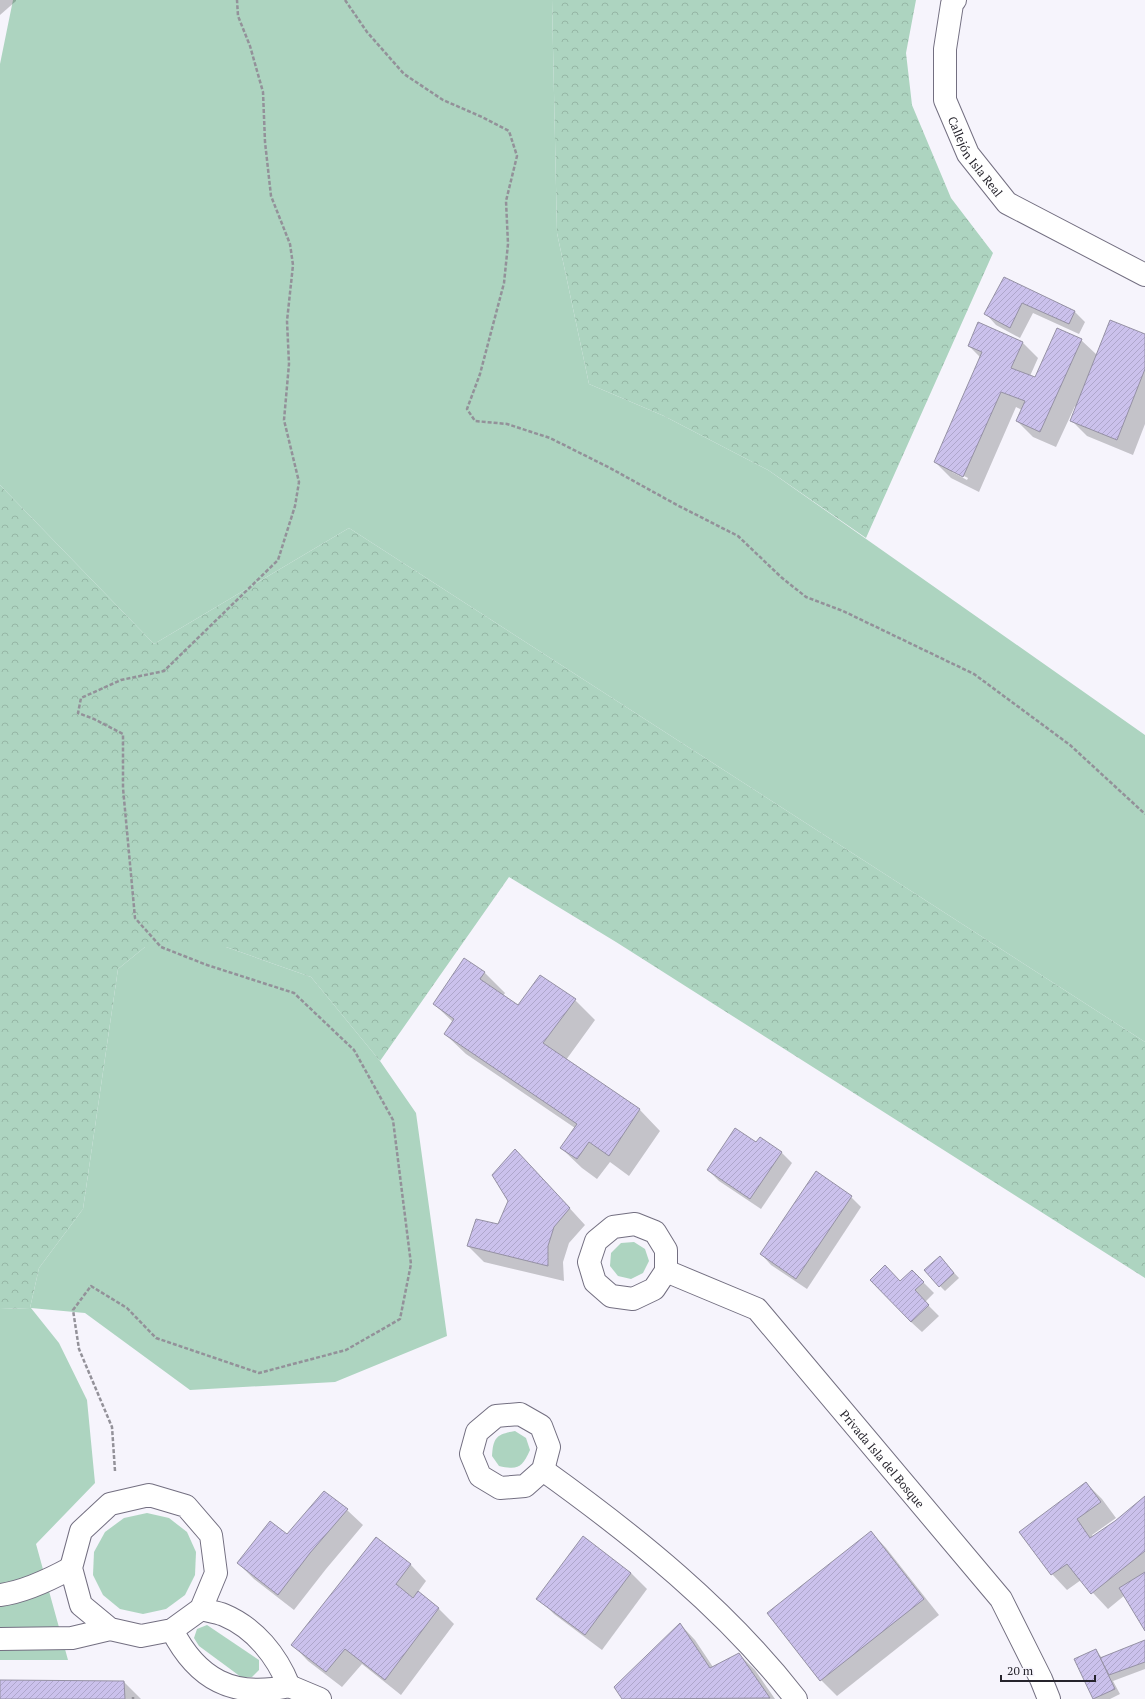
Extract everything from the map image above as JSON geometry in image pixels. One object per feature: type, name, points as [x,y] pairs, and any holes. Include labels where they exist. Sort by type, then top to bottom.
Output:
[{"type":"street","name":"Callejón Isla Real","points":[[955,0],[952,4],[945,49],[945,100],[968,154],[1007,203],[1145,275]]},
{"type":"street","name":"Privada Isla del Bosque","points":[[666,1271],[757,1309],[1001,1599],[1042,1679],[1049,1699]]},
{"type":"street","points":[[543,1470],[588,1502],[647,1549],[722,1616],[780,1678],[796,1699]]},
{"type":"street","points":[[0,1639],[72,1638],[110,1629],[141,1636],[172,1630],[200,1608],[216,1573],[211,1535],[186,1506],[149,1495],[110,1504],[81,1531],[71,1568],[81,1605],[110,1629]]},
{"type":"street","points":[[0,1595],[11,1594],[53,1578],[71,1568]]},
{"type":"street","points":[[200,1608],[225,1616],[253,1633],[275,1657],[289,1686]]},
{"type":"street","points":[[172,1630],[188,1658],[216,1684],[247,1694],[273,1692],[289,1686],[320,1699]]},
{"type":"path","points":[[115,1471],[112,1427],[79,1349],[73,1310],[91,1286],[127,1308],[156,1338],[259,1373],[346,1350],[400,1319],[411,1264],[393,1120],[354,1050],[294,993],[207,965],[161,947],[135,918],[123,788],[123,734],[94,719],[78,713],[82,698],[121,680],[164,671],[278,560],[295,506],[299,482],[284,420],[289,364],[287,321],[293,265],[290,244],[271,196],[265,142],[263,92],[250,46],[238,16],[237,0]]},
{"type":"path","points":[[345,0],[367,32],[404,74],[443,100],[509,131],[517,156],[506,201],[508,244],[504,283],[480,374],[467,409],[475,421],[507,424],[550,438],[610,468],[738,536],[781,577],[806,597],[843,611],[974,674],[1070,745],[1145,814]]},
{"type":"green space","points":[[13,0],[552,0],[557,233],[589,384],[664,416],[768,470],[1145,735],[1145,1042],[349,528],[154,644],[0,485],[0,64]]},
{"type":"green space","points":[[552,0],[916,0],[906,53],[912,105],[951,198],[993,253],[866,538],[768,470],[664,416],[589,384],[557,233]]},
{"type":"green space","points":[[0,485],[154,644],[349,528],[1145,1042],[1145,1278],[616,942],[509,877],[380,1061],[311,977],[226,947],[145,947],[118,969],[83,1209],[39,1268],[30,1308],[0,1309]]},
{"type":"green space","points":[[145,947],[226,947],[311,977],[380,1061],[416,1113],[447,1336],[335,1382],[190,1390],[85,1313],[31,1308],[59,1343],[87,1400],[95,1483],[36,1544],[68,1660],[0,1660],[0,1309],[30,1308],[39,1268],[83,1209],[118,969]]},
{"type":"green space","points":[[634,1242],[645,1249],[649,1261],[643,1273],[631,1279],[618,1276],[610,1266],[611,1253],[621,1243]]},
{"type":"green space","points":[[515,1431],[526,1438],[530,1450],[522,1464],[519,1466],[511,1468],[499,1466],[492,1456],[493,1444],[500,1435]]},
{"type":"green space","points":[[147,1513],[169,1518],[187,1532],[196,1552],[195,1575],[185,1595],[166,1609],[143,1614],[120,1609],[103,1595],[93,1575],[94,1552],[105,1532],[124,1518]]},
{"type":"green space","points":[[207,1625],[259,1660],[259,1670],[252,1677],[241,1677],[199,1646],[194,1638],[197,1629]]},
{"type":"building","points":[[1004,277],[1075,311],[1069,324],[1022,303],[1010,328],[984,314]]},
{"type":"building","points":[[1110,320],[1145,334],[1145,369],[1117,440],[1070,421]]},
{"type":"building","points":[[978,322],[1023,342],[1011,368],[1035,377],[1057,328],[1082,339],[1040,432],[1016,421],[1025,401],[1001,392],[963,477],[934,462],[982,352],[968,346]]},
{"type":"building","points":[[464,958],[485,972],[480,979],[518,1005],[540,975],[576,999],[543,1043],[640,1109],[609,1156],[589,1142],[577,1159],[560,1148],[577,1124],[444,1034],[454,1019],[433,1004]]},
{"type":"building","points":[[735,1128],[756,1142],[760,1137],[782,1152],[750,1199],[707,1170]]},
{"type":"building","points":[[515,1149],[570,1208],[554,1227],[548,1246],[548,1266],[467,1246],[476,1219],[498,1224],[508,1201],[492,1175]]},
{"type":"building","points":[[816,1171],[852,1196],[796,1279],[760,1254]]},
{"type":"building","points":[[940,1256],[954,1273],[939,1287],[924,1270]]},
{"type":"building","points":[[885,1265],[900,1281],[912,1270],[924,1282],[915,1290],[929,1305],[911,1322],[870,1280]]},
{"type":"building","points":[[1086,1482],[1101,1502],[1077,1519],[1090,1538],[1115,1521],[1145,1496],[1145,1551],[1091,1594],[1067,1564],[1051,1575],[1019,1532]]},
{"type":"building","points":[[324,1491],[348,1509],[310,1553],[278,1595],[237,1563],[270,1521],[287,1534]]},
{"type":"building","points":[[871,1531],[924,1599],[820,1681],[767,1613]]},
{"type":"building","points":[[583,1536],[631,1573],[585,1635],[536,1599]]},
{"type":"building","points":[[376,1537],[411,1564],[396,1584],[413,1598],[418,1591],[439,1608],[385,1680],[345,1649],[326,1672],[291,1645]]},
{"type":"building","points":[[1145,1572],[1145,1631],[1119,1588]]},
{"type":"building","points":[[680,1623],[710,1668],[739,1653],[770,1698],[622,1699],[614,1687]]},
{"type":"building","points":[[1145,1640],[1145,1662],[1109,1675],[1100,1658]]},
{"type":"building","points":[[1096,1649],[1115,1689],[1093,1699],[1074,1659]]},
{"type":"building","points":[[0,1680],[124,1681],[125,1699],[0,1699]]}]
